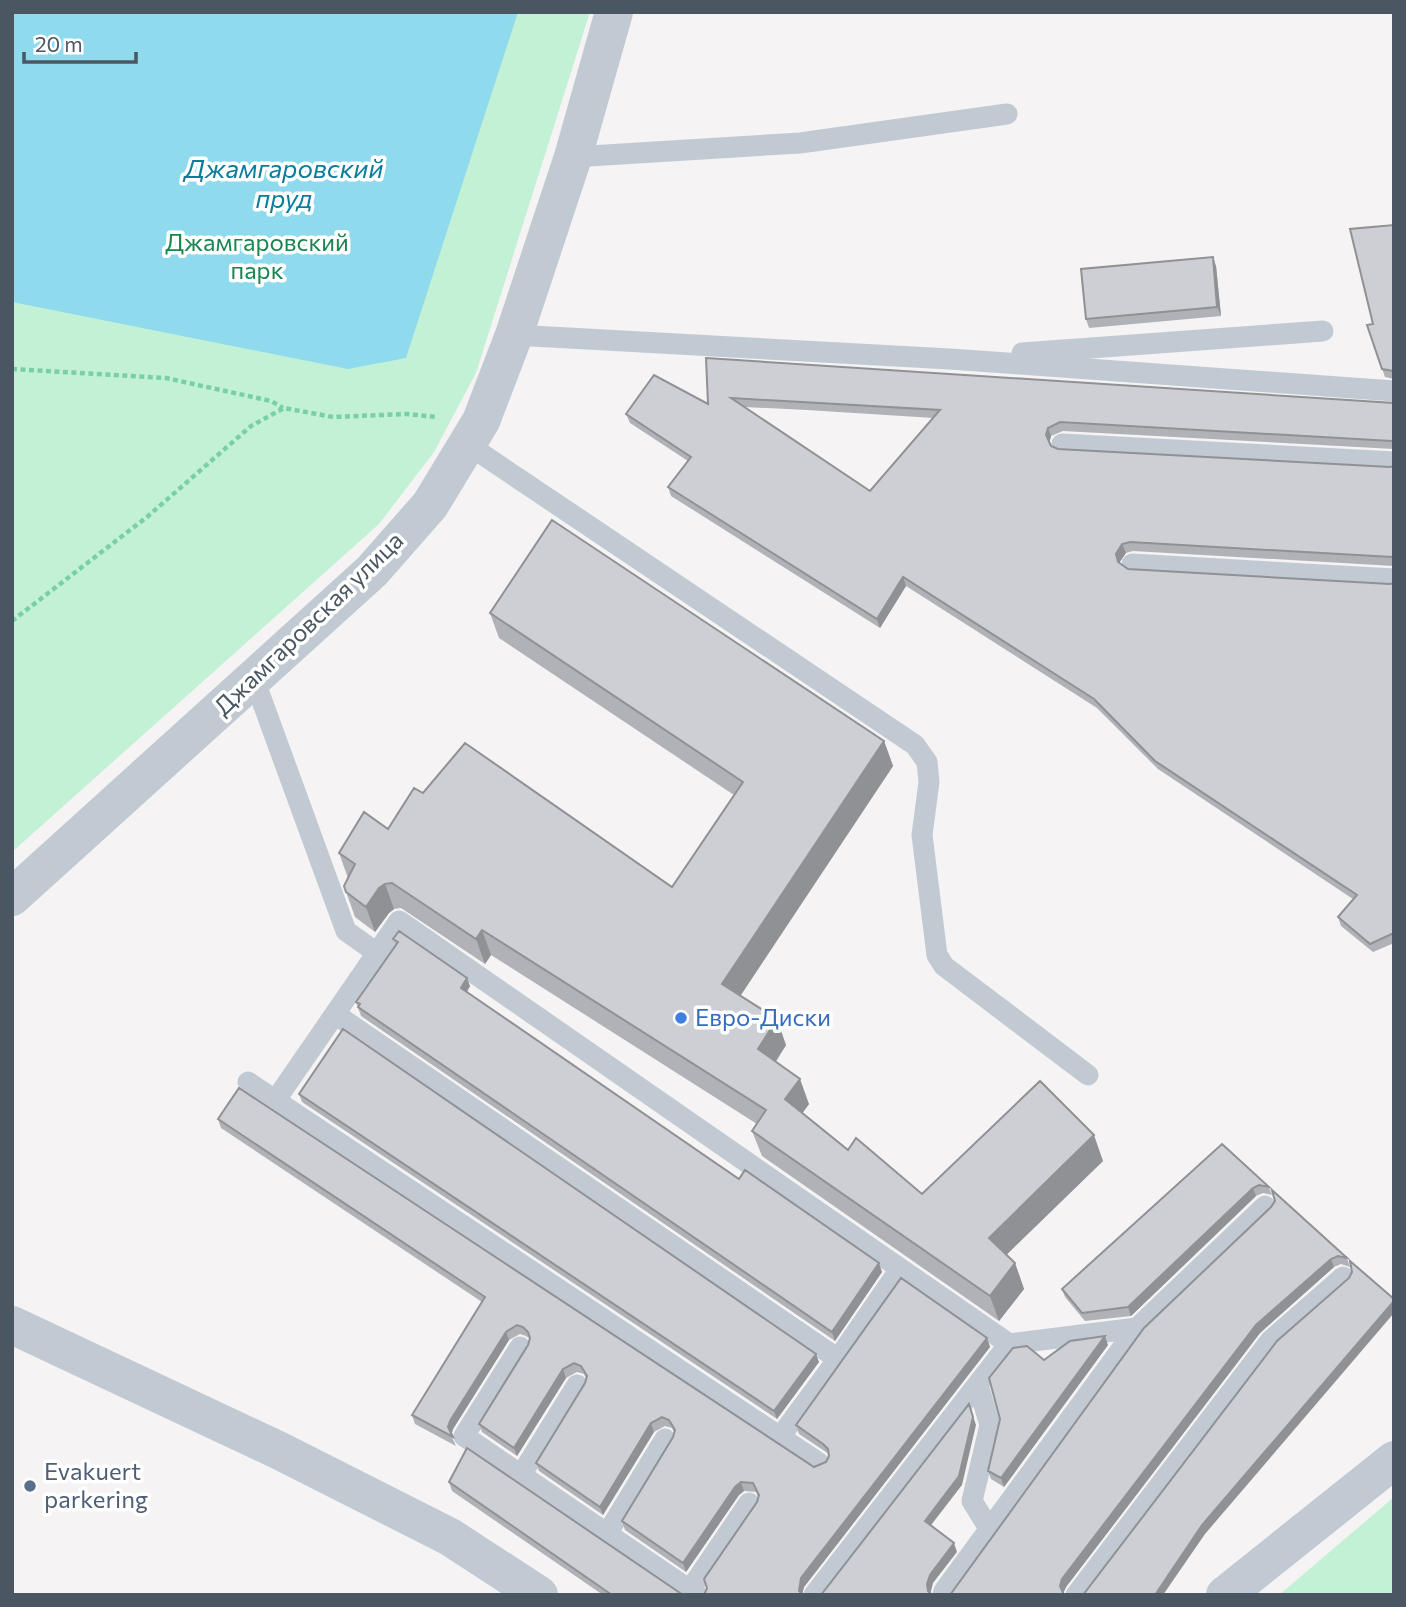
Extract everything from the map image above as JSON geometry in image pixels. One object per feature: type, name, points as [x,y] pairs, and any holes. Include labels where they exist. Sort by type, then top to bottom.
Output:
[{"type":"street","name":"Джамгаровская улица","points":[[12,897],[372,571],[430,505],[474,432],[514,335],[573,157],[614,12]]},
{"type":"street","points":[[12,1325],[280,1451],[450,1537],[539,1595]]},
{"type":"street","points":[[1225,1595],[1394,1460]]},
{"type":"lane","points":[[573,157],[800,143],[1007,114]]},
{"type":"lane","points":[[950,359],[1323,331]]},
{"type":"lane","points":[[514,335],[950,359],[1394,391]]},
{"type":"lane","points":[[474,432],[915,745],[927,762],[929,782],[922,835],[937,955],[944,966],[1088,1075]]},
{"type":"lane","points":[[1062,444],[1394,462]]},
{"type":"lane","points":[[1132,564],[1394,579]]},
{"type":"lane","points":[[254,678],[346,931],[377,953]]},
{"type":"lane","points":[[275,1101],[399,920],[1009,1344],[1137,1328]]},
{"type":"lane","points":[[335,1013],[838,1359]]},
{"type":"lane","points":[[247,1082],[819,1463]]},
{"type":"lane","points":[[943,1595],[1137,1328],[1265,1206]]},
{"type":"lane","points":[[780,1437],[900,1269]]},
{"type":"lane","points":[[1076,1595],[1270,1341],[1343,1277]]},
{"type":"lane","points":[[814,1595],[1009,1344]]},
{"type":"lane","points":[[520,1347],[464,1436],[607,1534],[693,1592],[749,1503]]},
{"type":"lane","points":[[521,1475],[577,1385]]},
{"type":"lane","points":[[978,1385],[990,1425],[972,1500],[990,1530]]},
{"type":"lane","points":[[607,1534],[665,1439]]},
{"type":"path","points":[[12,369],[166,378],[271,401],[284,408],[333,417],[406,414],[474,432]]},
{"type":"path","points":[[12,621],[147,517],[251,426],[284,408]]},
{"type":"green space","name":"Джамгаровский парк","points":[[12,12],[590,12],[476,373],[434,452],[379,524],[12,852]]},
{"type":"green space","points":[[1394,1497],[1394,1595],[1279,1595]]},
{"type":"water","name":"Джамгаровский пруд","points":[[12,12],[518,12],[406,358],[348,369],[12,302]]},
{"type":"building","points":[[1394,225],[1394,371],[1382,369],[1367,325],[1373,324],[1350,229]]},
{"type":"building","points":[[1213,257],[1217,307],[1086,319],[1081,269]]},
{"type":"building","points":[[706,358],[1394,403],[1394,441],[1060,422],[1048,428],[1046,435],[1051,446],[1058,449],[1394,466],[1394,559],[1130,542],[1122,544],[1116,554],[1118,562],[1128,569],[1394,583],[1394,933],[1370,944],[1338,917],[1357,895],[1155,761],[1094,699],[903,577],[877,619],[668,487],[691,457],[626,414],[654,375],[708,404]],"holes":[[[731,398],[940,410],[870,491]]]},
{"type":"building","points":[[552,520],[884,741],[722,984],[777,1019],[758,1049],[800,1079],[785,1099],[848,1150],[856,1138],[922,1194],[1040,1081],[1094,1135],[989,1238],[1015,1263],[990,1296],[752,1131],[766,1110],[482,930],[476,939],[392,883],[379,888],[366,907],[346,892],[344,886],[355,864],[339,853],[364,812],[388,829],[414,788],[423,793],[465,743],[672,887],[743,782],[490,613]]},
{"type":"building","points":[[399,931],[467,978],[461,988],[739,1179],[745,1170],[879,1263],[832,1332],[358,1007],[360,1004],[356,1002],[398,942],[393,939]]},
{"type":"building","points":[[343,1029],[816,1354],[774,1411],[299,1094]]},
{"type":"building","points":[[239,1088],[814,1467],[826,1462],[828,1449],[796,1425],[901,1278],[987,1338],[801,1578],[799,1591],[803,1595],[704,1595],[707,1588],[704,1579],[757,1502],[759,1495],[753,1483],[741,1482],[735,1487],[683,1563],[622,1521],[673,1437],[675,1430],[669,1420],[662,1417],[651,1423],[600,1507],[536,1463],[585,1383],[587,1376],[581,1366],[574,1363],[563,1369],[514,1448],[479,1424],[528,1345],[528,1332],[517,1325],[506,1332],[450,1421],[448,1427],[453,1437],[412,1415],[485,1297],[218,1119]]},
{"type":"building","points":[[1222,1144],[1269,1187],[1259,1185],[1253,1188],[1128,1307],[1082,1313],[1062,1289]]},
{"type":"building","points":[[1272,1190],[1347,1258],[1338,1256],[1331,1259],[1256,1325],[1062,1579],[1060,1586],[1064,1595],[950,1595],[1144,1328],[1271,1207],[1275,1201]]},
{"type":"building","points":[[1350,1261],[1394,1301],[1202,1525],[1155,1595],[1083,1595],[1277,1341],[1349,1278],[1352,1272]]},
{"type":"building","points":[[1105,1336],[1001,1478],[988,1471],[1000,1419],[989,1378],[1013,1348],[1027,1346],[1044,1360],[1070,1341]]},
{"type":"building","points":[[969,1404],[973,1417],[959,1476],[925,1521],[954,1543],[930,1575],[927,1584],[932,1595],[821,1595]]},
{"type":"building","points":[[467,1448],[683,1595],[612,1595],[449,1482]]},
{"type":"place","name":"Евро-Диски","points":[[681,1018]]},
{"type":"place","name":"Evakuert parkering","points":[[30,1486]]}]
